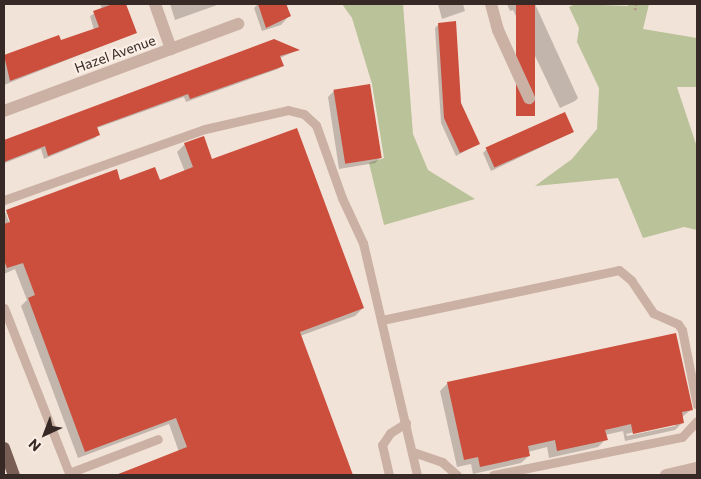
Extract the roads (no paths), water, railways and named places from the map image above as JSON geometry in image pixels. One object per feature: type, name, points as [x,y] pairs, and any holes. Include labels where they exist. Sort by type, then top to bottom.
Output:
[{"type":"main road","points":[[4,448],[14,475]]},
{"type":"street","points":[[155,4],[171,49]]},
{"type":"street","points":[[490,4],[498,30],[528,98]]},
{"type":"street","name":"Hazel Avenue","points":[[4,112],[238,24]]},
{"type":"street","points":[[666,475],[697,468]]},
{"type":"lane","points":[[4,200],[205,129],[288,110],[304,114],[320,133],[342,198],[363,243],[417,475]]},
{"type":"lane","points":[[382,320],[619,270],[631,280],[653,313],[678,324],[682,330],[697,405]]},
{"type":"lane","points":[[4,308],[69,473],[158,440]]},
{"type":"lane","points":[[494,475],[682,437],[697,420]]},
{"type":"lane","points":[[389,475],[382,445],[390,433],[406,423]]},
{"type":"lane","points":[[412,452],[442,462],[457,475]]}]
